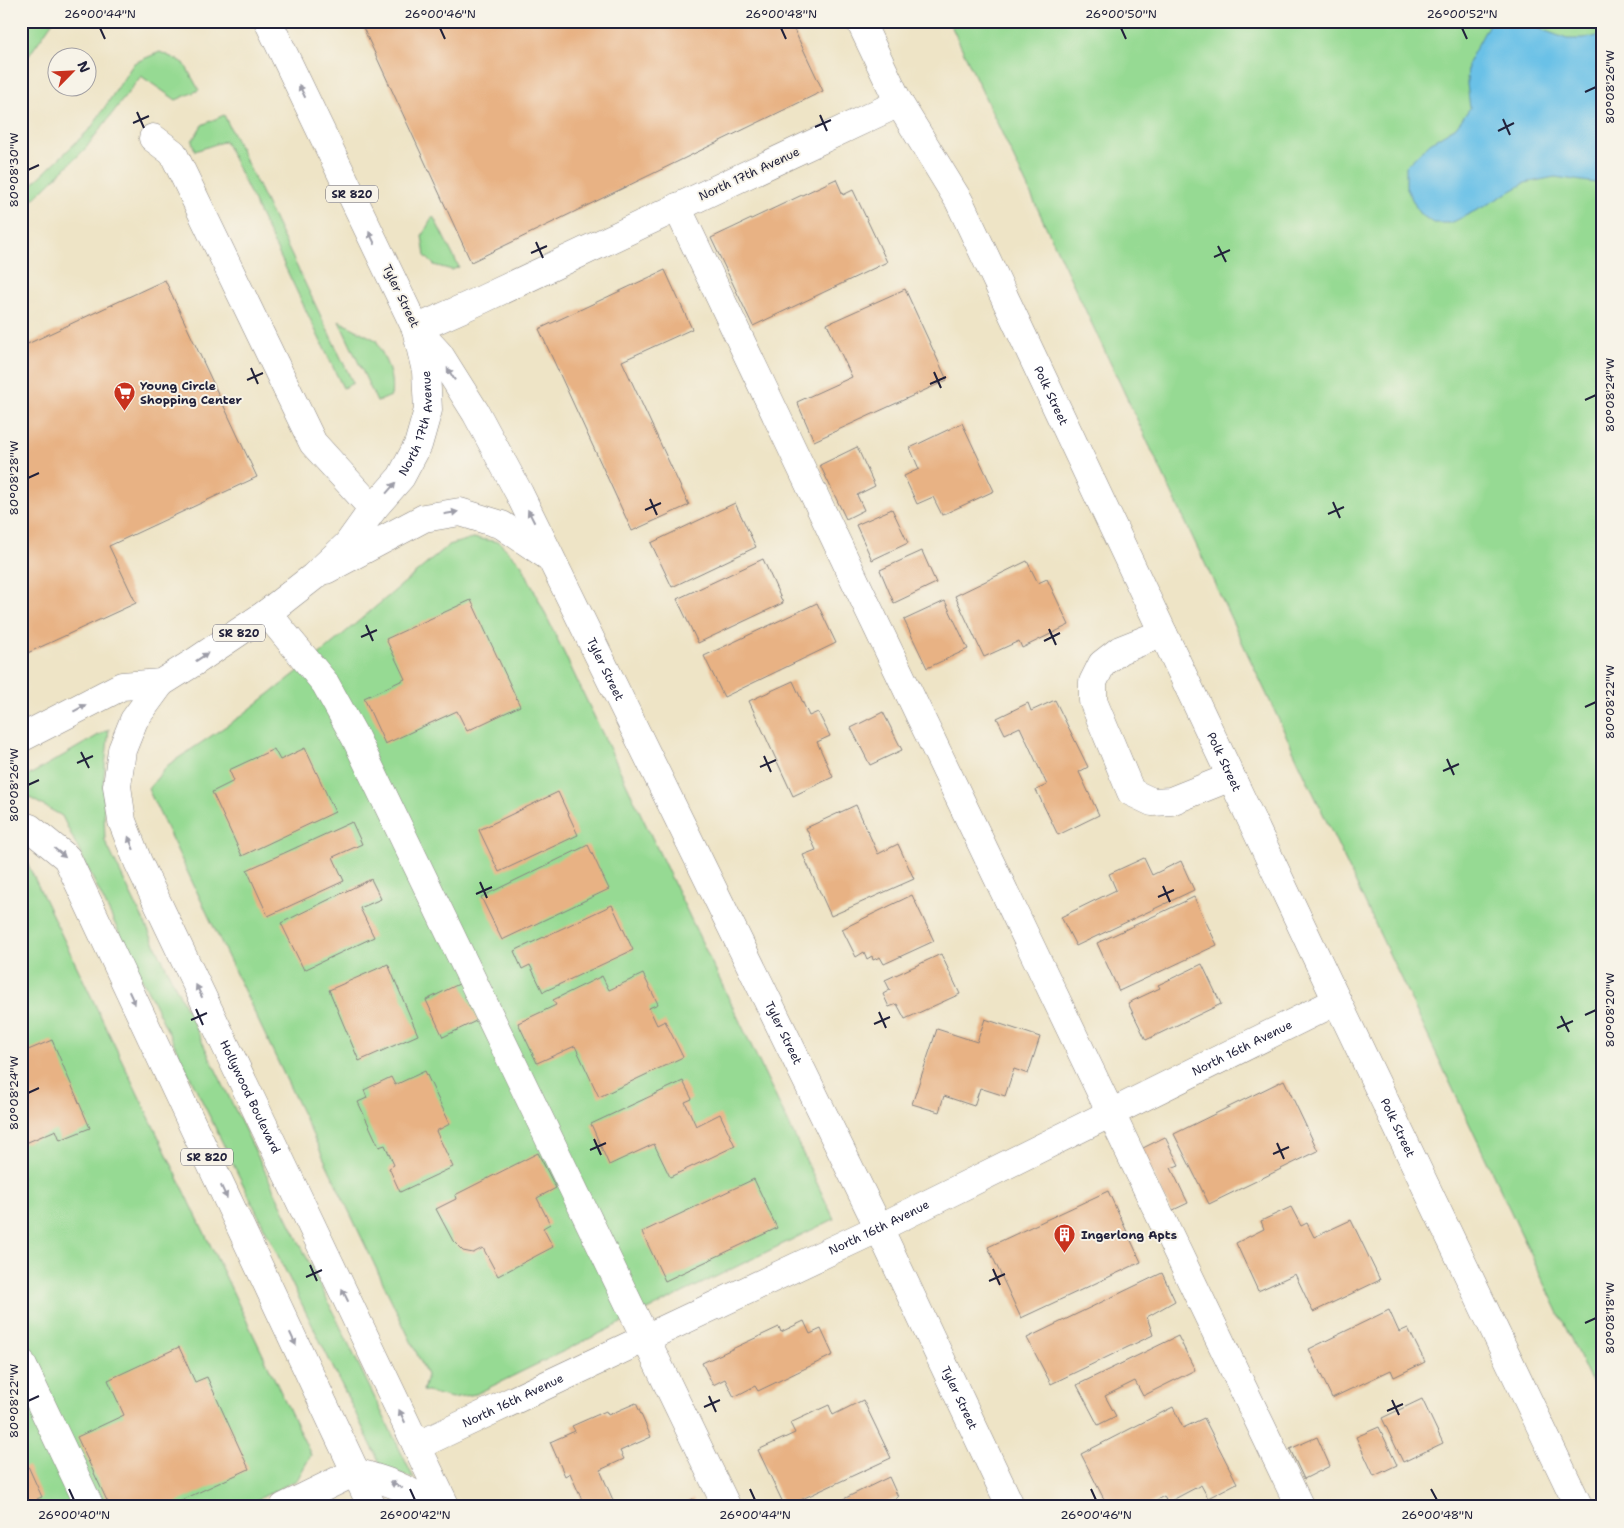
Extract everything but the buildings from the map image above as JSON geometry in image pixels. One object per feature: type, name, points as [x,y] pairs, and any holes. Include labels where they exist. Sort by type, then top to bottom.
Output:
[{"type":"street","name":"Tyler Street","points":[[268,21],[416,329],[439,354],[476,413],[519,492],[879,1228],[1011,1507]]},
{"type":"street","name":"Polk Street","points":[[860,21],[899,103],[959,201],[1337,1001],[1579,1507]]},
{"type":"street","name":"North 17th Avenue","points":[[29,734],[122,686],[161,683],[268,613],[313,577],[348,544],[373,509],[400,477],[418,445],[428,410],[426,370],[416,329],[899,103]]},
{"type":"street","points":[[153,138],[173,153],[313,443],[373,509]]},
{"type":"street","points":[[677,208],[1300,1507]]},
{"type":"street","name":"Tyler Street","points":[[313,577],[424,518],[460,512],[502,524],[553,560]]},
{"type":"street","points":[[268,613],[325,683],[355,738],[727,1507]]},
{"type":"street","points":[[1163,633],[1120,650],[1102,664],[1093,682],[1093,701],[1131,792],[1152,802],[1172,801],[1231,777]]},
{"type":"street","name":"Hollywood Boulevard","points":[[161,683],[134,720],[122,750],[117,786],[122,821],[138,862],[446,1507]]},
{"type":"street","name":"SR 820","points":[[21,825],[30,828],[67,858],[372,1507]]},
{"type":"street","name":"North 16th Avenue","points":[[416,1446],[879,1228],[1337,1001]]},
{"type":"street","points":[[21,1362],[90,1507]]},
{"type":"street","points":[[284,1507],[355,1472],[387,1480],[420,1496],[433,1507]]},
{"type":"green space","points":[[32,21],[53,21],[21,67],[21,34]]},
{"type":"green space","points":[[949,21],[1603,21],[1603,1407]]},
{"type":"green space","points":[[160,52],[184,63],[199,90],[176,100],[141,76],[85,149],[21,211],[21,195],[91,128],[134,63]]},
{"type":"green space","points":[[224,115],[353,383],[343,388],[225,141],[195,151],[192,141],[202,125]]},
{"type":"green space","points":[[433,216],[459,267],[452,270],[434,265],[425,256],[422,236]]},
{"type":"green space","points":[[339,321],[376,340],[390,374],[391,396],[377,402]]},
{"type":"green space","points":[[473,538],[499,542],[522,565],[834,1219],[476,1394],[452,1398],[423,1391],[427,1375],[148,789],[168,765],[241,716],[309,663],[449,545]]},
{"type":"green space","points":[[109,729],[103,785],[105,841],[414,1479],[381,1465],[62,816],[21,793],[21,780]]},
{"type":"green space","points":[[21,850],[311,1455],[297,1480],[242,1507],[21,1507]]},
{"type":"water","points":[[1524,23],[1567,39],[1584,39],[1597,36],[1603,32],[1603,184],[1555,177],[1525,183],[1451,223],[1433,223],[1419,213],[1406,187],[1406,166],[1430,143],[1456,127],[1470,108],[1467,84],[1468,63],[1489,24]]},
{"type":"place","name":"Young Circle Shopping Center","points":[[124,412]]},
{"type":"place","name":"Ingerlong Apts","points":[[1065,1254]]}]
